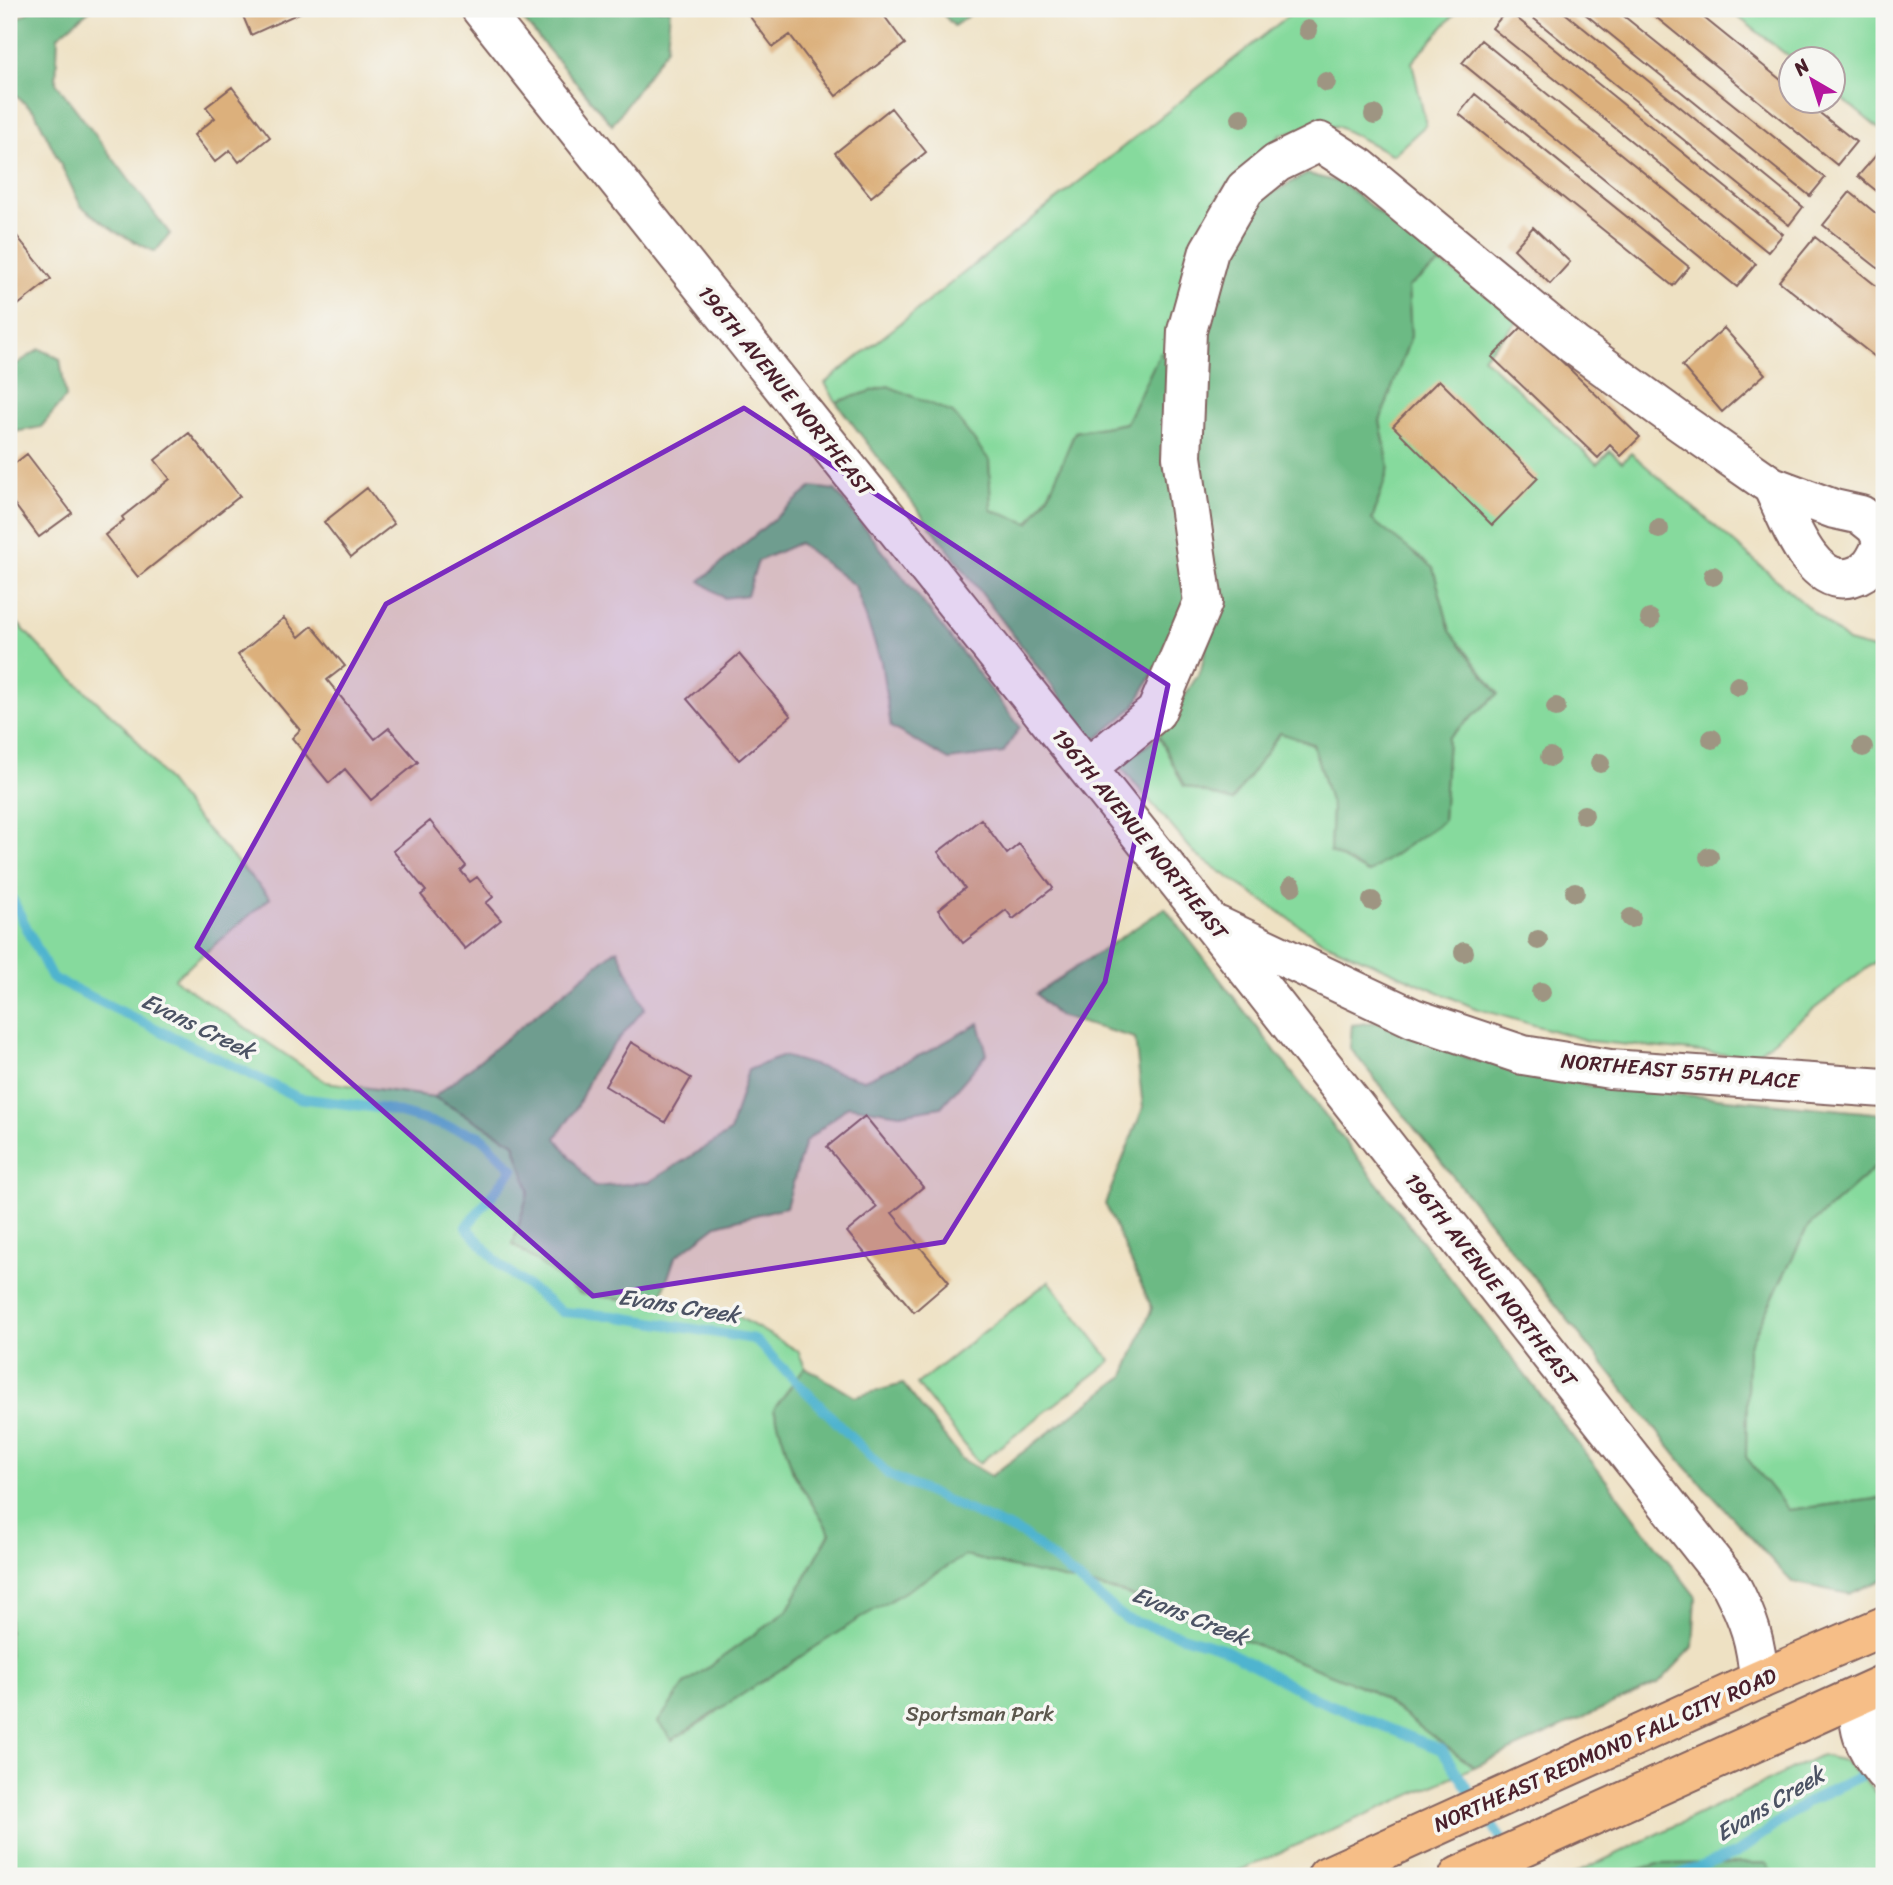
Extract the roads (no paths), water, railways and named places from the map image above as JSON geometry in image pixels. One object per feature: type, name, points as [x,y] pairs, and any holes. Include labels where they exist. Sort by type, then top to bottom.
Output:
[{"type":"main road","name":"NORTHEAST REDMOND FALL CITY ROAD","points":[[1327,1876],[1884,1626]]},
{"type":"main road","points":[[1468,1872],[1873,1689],[1870,1659],[1884,1635]]},
{"type":"main road","points":[[1713,1760],[1734,1731],[1759,1680]]},
{"type":"street","name":"196TH AVENUE NORTHEAST","points":[[481,9],[1210,922],[1731,1585],[1748,1619],[1757,1649],[1759,1680]]},
{"type":"street","points":[[1087,768],[1156,712],[1203,602],[1182,457],[1187,331],[1209,251],[1245,188],[1278,163],[1320,142],[1359,167],[1574,345],[1772,486]]},
{"type":"street","name":"NORTHEAST 55TH PLACE","points":[[1210,922],[1413,1018],[1523,1055],[1610,1069],[1884,1088]]},
{"type":"street","points":[[1873,1689],[1858,1710],[1863,1741],[1877,1764]]},
{"type":"waterway","name":"Evans Creek","points":[[9,893],[52,978],[299,1098],[386,1109],[480,1136],[513,1169],[466,1227],[501,1266],[562,1312],[614,1316],[754,1339],[889,1475],[1024,1535],[1126,1619],[1222,1648],[1314,1698],[1442,1750],[1526,1876]]},
{"type":"waterway","name":"Evans Creek","points":[[1675,1876],[1737,1853],[1807,1802],[1875,1769]]},
{"type":"park label","name":"Sportsman Park","points":[[980,1714]]}]
